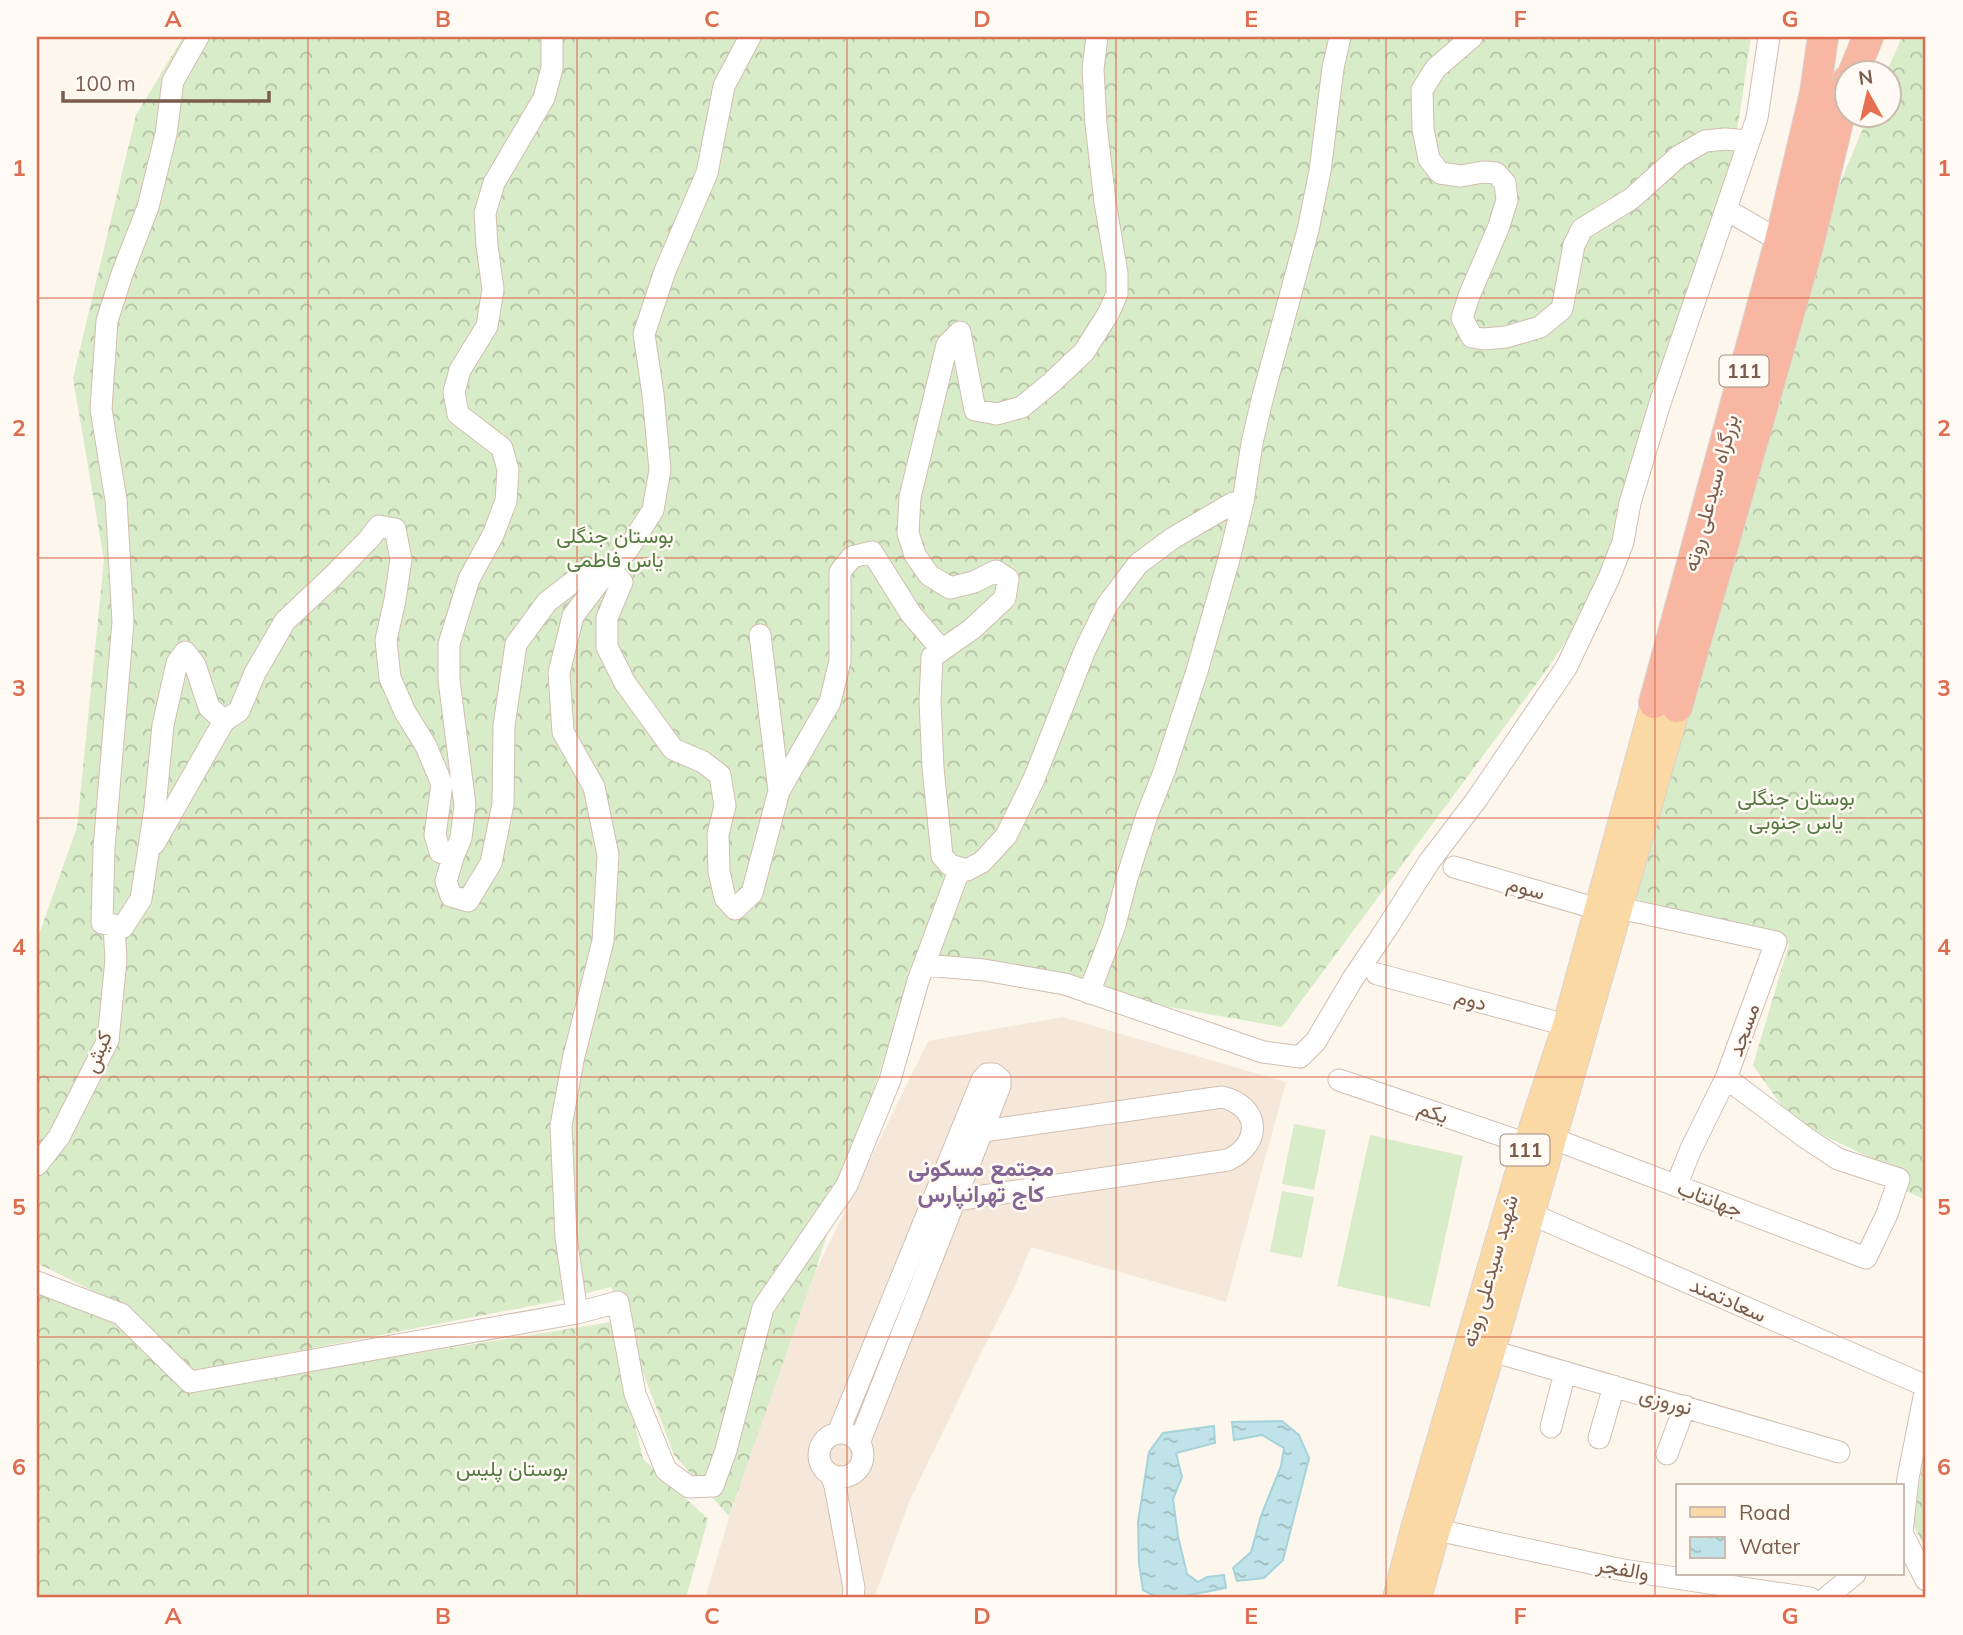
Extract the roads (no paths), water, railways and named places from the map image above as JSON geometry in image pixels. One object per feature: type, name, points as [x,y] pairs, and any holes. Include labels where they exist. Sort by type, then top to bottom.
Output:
[{"type":"highway","name":"بزرگراه سیدعلی روته","points":[[1666,705],[1812,106],[1823,37]]},
{"type":"highway","name":"بزرگراه سیدعلی روته","points":[[1852,60],[1856,37]]},
{"type":"highway","points":[[1858,60],[1868,37]]},
{"type":"highway","points":[[1812,106],[1834,94]]},
{"type":"highway","name":"بزرگراه سیدعلی روته","points":[[1666,705],[1808,246],[1836,130]]},
{"type":"main road","name":"شهید سیدعلی روته","points":[[1418,1598],[1554,1139],[1609,908],[1666,705]]},
{"type":"main road","name":"شهید سیدعلی روته","points":[[1396,1598],[1527,1144],[1566,1025],[1609,908]]},
{"type":"street","points":[[198,37],[173,81],[166,134],[148,206],[107,321],[101,410],[116,500],[123,622],[104,848],[102,923],[124,927],[141,899],[155,808],[163,725],[177,663],[185,652],[195,665],[209,707],[224,721]]},
{"type":"street","points":[[552,37],[552,68],[544,98],[494,183],[485,213],[493,289],[487,326],[460,370],[454,392],[458,414],[502,448],[508,470],[506,501],[493,535],[468,579],[449,644],[449,680],[465,805],[461,838],[446,881],[451,896],[468,901],[491,863],[503,804],[504,726],[516,643],[547,602],[582,575],[610,569]]},
{"type":"street","points":[[577,1313],[566,1237],[561,1126],[573,1060],[603,941],[608,855],[594,787],[563,732],[559,673],[573,616],[628,549],[653,510],[660,470],[644,334],[665,271],[707,173],[723,86],[750,37]]},
{"type":"street","points":[[1097,37],[1093,69],[1096,124],[1117,273],[1116,294],[1108,314],[1084,352],[1051,383],[1022,407],[997,414],[975,410],[960,332],[947,345],[910,497],[908,533],[915,555],[929,575],[950,588],[974,582],[996,571],[1008,579],[1005,598],[972,629],[932,657],[930,701],[937,820],[942,856],[950,864],[967,870],[982,862],[1006,836],[1034,779],[1085,650],[1107,605],[1138,564],[1174,538],[1233,503],[1243,502]]},
{"type":"street","points":[[1089,993],[1114,928],[1143,828],[1197,671],[1243,502],[1263,396],[1308,230],[1320,171],[1333,68],[1340,37]]},
{"type":"street","points":[[1472,37],[1436,68],[1422,90],[1423,129],[1429,159],[1440,173],[1461,176],[1483,172],[1496,173],[1506,183],[1507,200],[1499,226],[1462,318],[1472,337],[1506,337],[1540,327],[1562,309],[1574,246],[1582,229],[1631,199],[1679,156],[1705,141],[1748,141]]},
{"type":"street","points":[[924,965],[984,970],[1065,984],[1263,1052],[1300,1057],[1316,1041],[1352,980],[1429,862],[1478,799],[1566,668],[1609,578],[1623,542],[1630,503],[1660,404],[1757,118],[1769,37]]},
{"type":"street","points":[[1727,210],[1780,240]]},
{"type":"street","points":[[148,856],[224,721],[239,711],[255,673],[285,621],[332,577],[379,526],[395,529],[401,559],[386,640],[390,678],[405,712],[426,746],[442,784],[435,835],[440,852],[453,857]]},
{"type":"street","points":[[610,569],[622,582],[607,618],[607,647],[625,683],[673,749],[704,762],[720,775],[725,806],[718,834],[719,872],[725,898],[735,909],[752,893],[779,791],[830,702],[840,661],[840,572],[852,557],[872,552],[911,614],[942,650]]},
{"type":"street","points":[[760,635],[779,791]]},
{"type":"street","name":"سوم","points":[[1454,867],[1609,908]]},
{"type":"street","points":[[37,1282],[121,1314],[190,1382],[577,1313],[618,1303],[635,1394],[666,1470],[689,1486],[713,1486],[726,1450],[764,1308],[847,1185],[890,1080],[924,965],[960,868]]},
{"type":"street","name":"مسجد","points":[[1609,908],[1776,942],[1726,1078],[1806,1138],[1838,1158],[1899,1179],[1887,1214],[1866,1258]]},
{"type":"street","name":"کیش","points":[[37,1165],[59,1137],[108,1040],[116,960],[114,925]]},
{"type":"street","name":"دوم","points":[[1377,974],[1566,1025]]},
{"type":"street","points":[[838,1433],[946,1196],[983,1131],[1000,1086],[1000,1079],[994,1073],[987,1074],[982,1080],[946,1196],[859,1443]]},
{"type":"street","points":[[1676,1186],[1690,1149],[1726,1078]]},
{"type":"street","name":"یکم","points":[[1339,1080],[1527,1144]]},
{"type":"street","points":[[946,1196],[1228,1160],[1249,1145],[1253,1132],[1251,1119],[1245,1108],[1235,1100],[1222,1097],[983,1131]]},
{"type":"street","name":"جهانتاب","points":[[1554,1139],[1866,1258]]},
{"type":"street","name":"سعادتمند","points":[[1531,1214],[1926,1387]]},
{"type":"street","name":"نوروزی","points":[[1492,1351],[1839,1452]]},
{"type":"street","points":[[1552,1427],[1565,1372]]},
{"type":"street","points":[[1599,1438],[1614,1386]]},
{"type":"street","points":[[1904,1515],[1908,1478],[1926,1387]]},
{"type":"street","points":[[1667,1454],[1685,1406]]},
{"type":"street","points":[[840,1476],[823,1468],[819,1452],[828,1437],[838,1433],[850,1435],[861,1447],[862,1459],[858,1469],[840,1476],[835,1486],[854,1588],[853,1598]]},
{"type":"street","points":[[840,1476],[869,1588],[868,1598]]},
{"type":"street","name":"والفجر","points":[[1437,1530],[1623,1570],[1811,1598]]},
{"type":"street","points":[[1904,1537],[1926,1580]]},
{"type":"street","points":[[1826,1598],[1853,1576]]},
{"type":"water","points":[[1282,1421],[1299,1435],[1309,1458],[1283,1560],[1264,1578],[1237,1581],[1233,1568],[1251,1552],[1261,1516],[1281,1466],[1284,1448],[1262,1435],[1234,1440],[1232,1422]]},
{"type":"water","points":[[1214,1426],[1215,1443],[1176,1453],[1182,1477],[1173,1499],[1187,1574],[1198,1582],[1207,1577],[1224,1575],[1226,1588],[1174,1598],[1158,1598],[1143,1590],[1139,1564],[1138,1522],[1149,1452],[1163,1433]]},
{"type":"district","name":"مجتمع مسکونی کاج تهرانپارس","points":[[981,1181]]},
{"type":"park label","name":"بوستان جنگلی یاس فاطمی","points":[[615,548]]},
{"type":"park label","name":"بوستان جنگلی یاس جنوبی","points":[[1796,810]]},
{"type":"park label","name":"بوستان پلیس","points":[[512,1469]]}]
